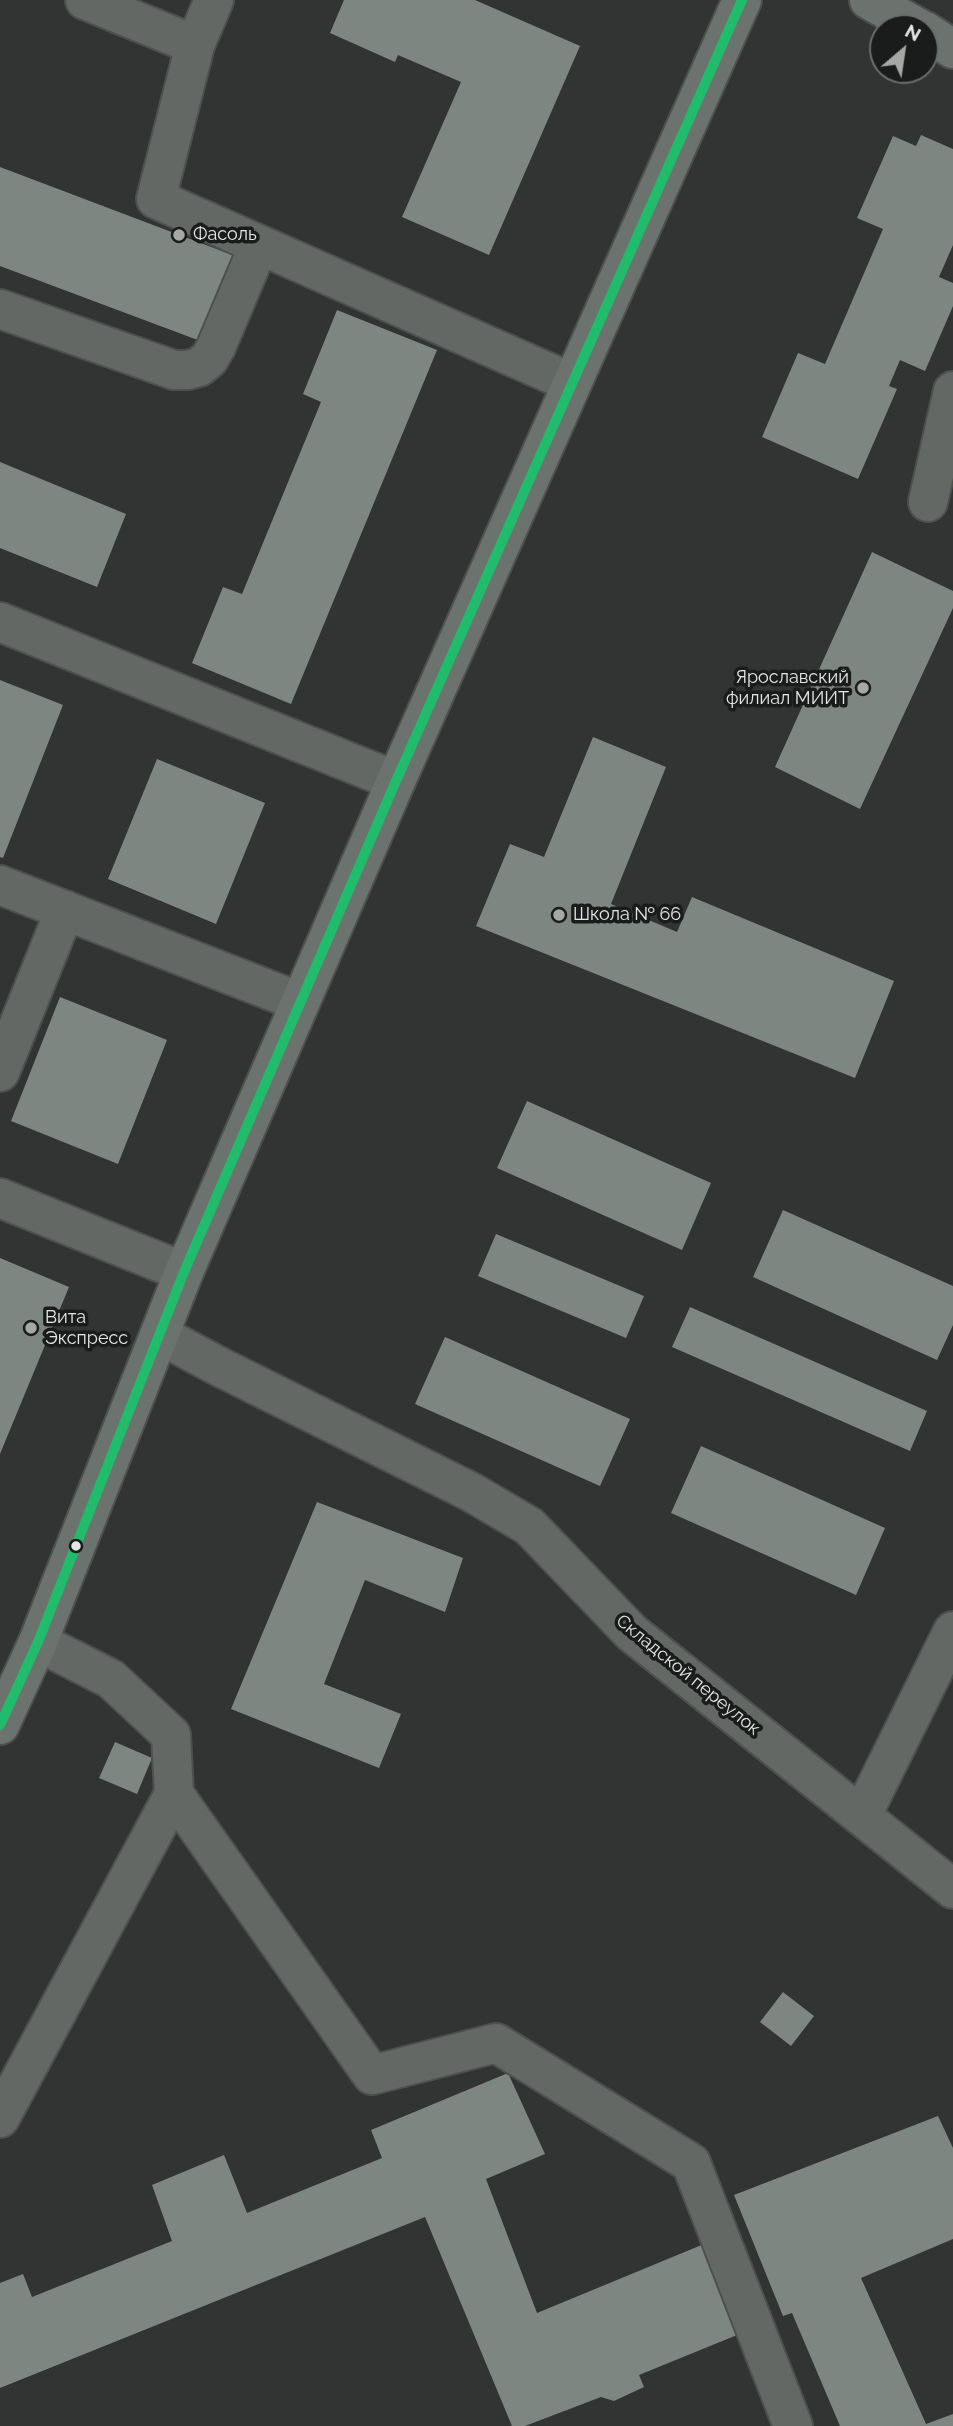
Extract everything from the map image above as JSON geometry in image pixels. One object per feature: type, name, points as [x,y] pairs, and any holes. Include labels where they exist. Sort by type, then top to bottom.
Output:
[{"type":"main road","points":[[0,1725],[38,1642],[184,1272],[300,1002],[742,0]]},
{"type":"main road","points":[[870,0],[894,14]]},
{"type":"street","points":[[85,0],[195,45]]},
{"type":"street","points":[[214,0],[195,45],[156,199],[572,383]]},
{"type":"street","points":[[0,309],[174,370],[199,367],[209,359],[216,347],[259,245]]},
{"type":"street","points":[[928,502],[953,391]]},
{"type":"street","points":[[0,622],[396,781]]},
{"type":"street","points":[[0,885],[300,1002]]},
{"type":"street","points":[[0,1072],[65,910]]},
{"type":"street","points":[[0,1198],[184,1272]]},
{"type":"street","name":"Складской переулок","points":[[160,1335],[471,1492],[529,1526],[632,1633],[953,1889]]},
{"type":"street","points":[[862,1815],[953,1631]]},
{"type":"street","points":[[0,2118],[174,1794],[171,1735],[111,1679],[38,1642]]},
{"type":"street","points":[[174,1794],[372,2075],[496,2043],[691,2163],[793,2426]]},
{"type":"building","points":[[344,0],[475,0],[580,46],[489,255],[402,217],[461,82],[398,55],[395,62],[330,33]]},
{"type":"building","points":[[921,135],[953,149],[953,245],[939,277],[953,283],[953,306],[925,371],[900,360],[889,386],[897,389],[858,479],[762,437],[798,353],[825,364],[883,229],[857,218],[893,136],[916,146]]},
{"type":"building","points":[[0,167],[235,256],[203,342],[0,266]]},
{"type":"building","points":[[337,310],[437,350],[291,704],[192,663],[223,587],[242,594],[321,402],[303,394]]},
{"type":"building","points":[[0,462],[126,514],[97,587],[0,548]]},
{"type":"building","name":"Ярославский филиал МИИТ","points":[[872,552],[953,591],[953,608],[860,809],[775,767]]},
{"type":"building","points":[[0,680],[63,705],[3,858],[0,857]]},
{"type":"building","name":"Школа № 66","points":[[593,737],[666,767],[611,904],[677,932],[692,897],[894,981],[855,1078],[476,926],[510,844],[544,857]]},
{"type":"building","points":[[157,759],[265,803],[216,924],[108,879]]},
{"type":"building","points":[[60,997],[167,1040],[118,1164],[11,1121]]},
{"type":"building","points":[[527,1101],[711,1183],[682,1250],[497,1168]]},
{"type":"building","points":[[783,1210],[953,1286],[953,1325],[937,1360],[753,1277]]},
{"type":"building","points":[[496,1234],[644,1296],[626,1338],[478,1276]]},
{"type":"building","points":[[0,1258],[69,1287],[0,1454]]},
{"type":"building","points":[[690,1307],[927,1411],[910,1451],[672,1347]]},
{"type":"building","points":[[445,1337],[630,1419],[600,1486],[415,1404]]},
{"type":"building","points":[[701,1446],[885,1528],[856,1595],[671,1513]]},
{"type":"building","points":[[317,1502],[463,1558],[445,1612],[365,1580],[324,1684],[401,1714],[379,1768],[231,1709]]},
{"type":"building","points":[[115,1742],[152,1758],[137,1794],[99,1778]]},
{"type":"building","points":[[783,1992],[814,2016],[791,2046],[760,2022]]},
{"type":"building","points":[[508,2073],[545,2154],[486,2179],[537,2313],[704,2244],[742,2333],[639,2375],[644,2387],[614,2401],[601,2397],[525,2426],[512,2426],[425,2217],[0,2388],[0,2283],[23,2274],[32,2297],[172,2241],[152,2185],[224,2155],[247,2213],[382,2158],[371,2130]]},
{"type":"building","points":[[938,2116],[953,2148],[953,2239],[861,2278],[926,2424],[953,2414],[953,2426],[840,2426],[792,2313],[783,2316],[734,2195]]},
{"type":"transit line","points":[[0,1725],[38,1642],[184,1272],[396,781],[742,0]]},
{"type":"place","name":"Фасоль","points":[[179,235]]},
{"type":"place","name":"Ярославский филиал МИИТ","points":[[863,688]]},
{"type":"place","name":"Школа № 66","points":[[559,915]]},
{"type":"place","name":"Вита Экспресс","points":[[31,1328]]}]
